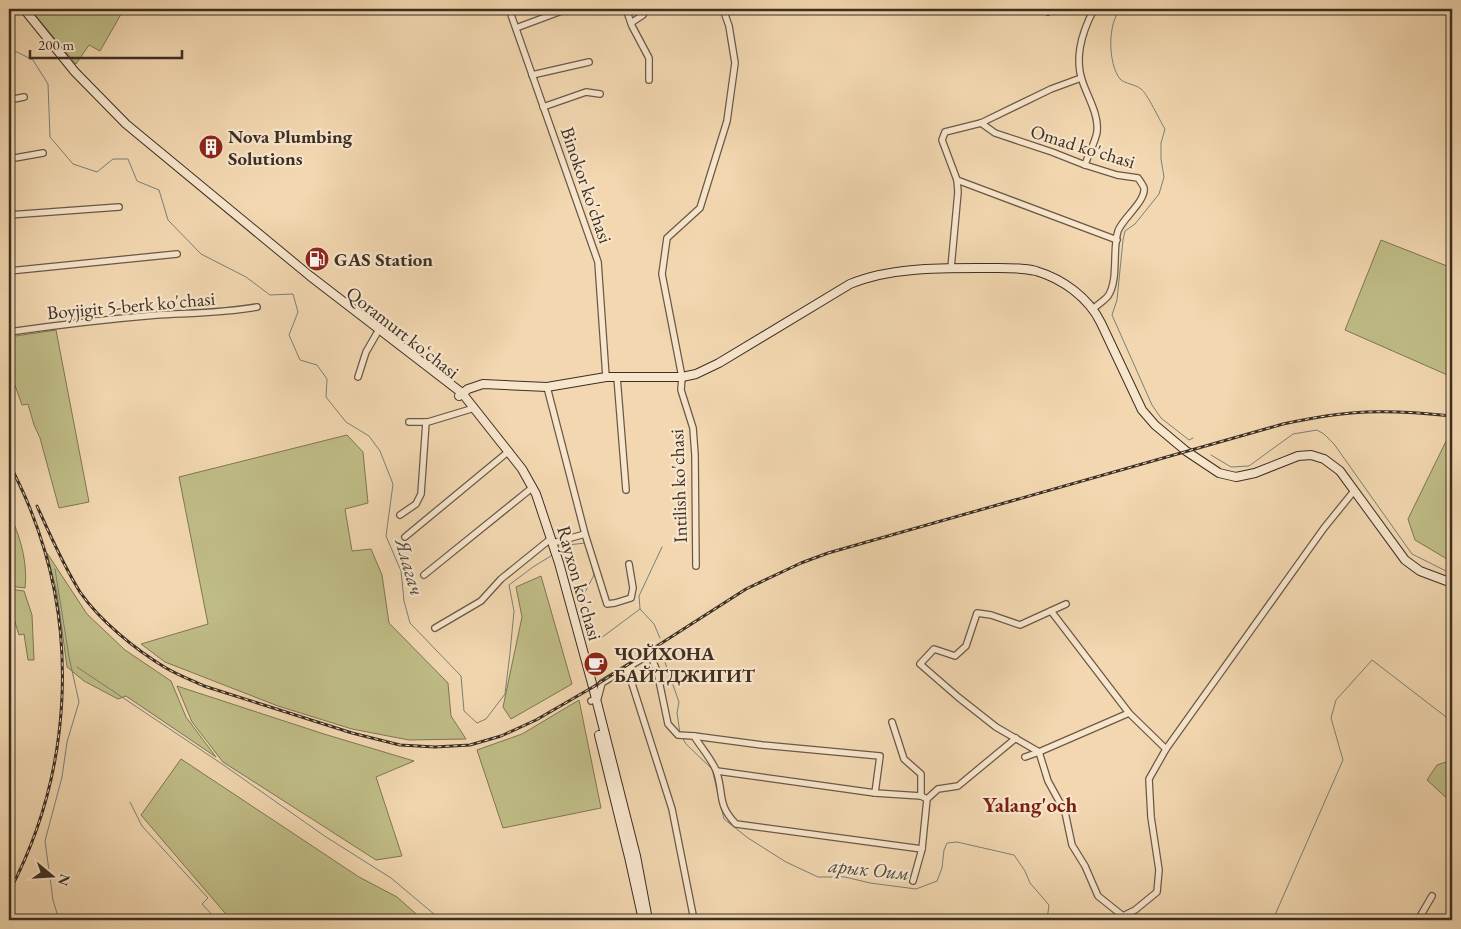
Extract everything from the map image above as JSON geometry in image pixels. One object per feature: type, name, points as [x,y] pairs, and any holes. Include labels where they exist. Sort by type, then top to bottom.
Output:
[{"type":"main road","name":"Qoramurt koʻchasi","points":[[20,9],[82,85],[126,128],[294,264]]},
{"type":"main road","name":"Qoramurt koʻchasi","points":[[24,9],[75,72],[126,124],[309,277],[377,332],[461,395]]},
{"type":"main road","points":[[461,395],[472,387],[483,384],[547,387],[606,377],[682,377],[696,374],[719,363],[813,305],[855,282],[891,272],[951,268],[1019,268],[1036,271],[1070,288],[1093,309],[1142,410],[1150,420],[1173,440],[1210,467],[1224,474],[1243,476],[1304,455],[1324,459],[1336,467],[1405,560],[1420,571],[1452,583]]},
{"type":"main road","name":"Qoramurt koʻchasi","points":[[309,277],[461,395]]},
{"type":"main road","name":"Rayxon ko'chasi","points":[[461,395],[508,452],[531,489],[551,544],[636,856],[648,920]]},
{"type":"main road","name":"Rayxon ko'chasi","points":[[593,700],[642,920]]},
{"type":"street","name":"Binokor ko'chasi","points":[[509,9],[598,262],[606,377]]},
{"type":"street","points":[[516,28],[567,9]]},
{"type":"street","points":[[626,9],[649,58],[649,80]]},
{"type":"street","points":[[631,23],[643,15],[645,9]]},
{"type":"street","name":"Intilish ko'chasi","points":[[696,566],[693,428],[681,390],[682,377],[662,274],[667,238],[700,208],[727,120],[735,63],[729,26],[723,9]]},
{"type":"street","points":[[1085,165],[1097,132],[1091,101],[1081,78],[1079,51],[1085,26],[1094,9]]},
{"type":"street","points":[[532,75],[589,62]]},
{"type":"street","name":"Omad ko'chasi","points":[[951,268],[958,192],[957,180],[942,140],[946,132],[981,123],[1051,89],[1081,78]]},
{"type":"street","points":[[544,107],[586,92],[600,94]]},
{"type":"street","points":[[9,100],[24,97]]},
{"type":"street","name":"Omad ko'chasi","points":[[981,123],[995,133],[1085,165],[1116,175],[1138,178],[1144,187],[1144,192],[1136,207],[1121,224],[1118,232],[1113,280],[1108,296],[1093,309]]},
{"type":"street","points":[[9,159],[43,153]]},
{"type":"street","points":[[957,180],[1117,240]]},
{"type":"street","points":[[9,215],[118,207]]},
{"type":"street","points":[[9,271],[177,254]]},
{"type":"street","name":"Boyjigit 5-berk ko'chasi","points":[[9,332],[147,316],[235,311],[257,306]]},
{"type":"street","points":[[358,377],[366,352],[377,332]]},
{"type":"street","points":[[617,377],[626,490]]},
{"type":"street","name":"Rayxon ko'chasi","points":[[547,387],[585,534],[607,604],[631,598],[632,588],[629,564]]},
{"type":"street","points":[[409,422],[426,422],[473,408]]},
{"type":"street","points":[[400,515],[416,504],[421,494],[426,422]]},
{"type":"street","points":[[405,537],[508,452]]},
{"type":"street","points":[[424,576],[531,489]]},
{"type":"street","points":[[1066,604],[1020,625],[991,615],[977,613],[966,646],[955,656],[934,650],[920,664],[996,727],[1039,752],[1048,781],[1065,812],[1072,844],[1085,866],[1098,896],[1122,918],[1135,910],[1156,892],[1159,870],[1151,817],[1149,779],[1166,749],[1324,528],[1354,491]]},
{"type":"street","points":[[435,628],[480,601],[501,579],[551,544],[585,534]]},
{"type":"street","points":[[1051,611],[1129,713],[1166,749]]},
{"type":"street","points":[[593,700],[600,694],[602,684],[650,654],[656,671],[668,724],[678,735],[880,756],[876,793]]},
{"type":"street","points":[[627,668],[672,809],[694,920]]},
{"type":"street","points":[[1025,757],[1129,713]]},
{"type":"street","points":[[892,722],[904,759],[921,774],[921,796]]},
{"type":"street","points":[[693,736],[717,771],[722,805],[728,816],[736,824],[922,849]]},
{"type":"street","points":[[913,881],[922,849],[927,799],[938,789],[958,786],[1016,738]]},
{"type":"street","points":[[717,771],[876,793],[921,796],[927,799]]},
{"type":"street","points":[[1418,920],[1432,896]]},
{"type":"shaded area","points":[[30,9],[124,9],[100,51],[89,45],[76,64]]},
{"type":"shaded area","points":[[1381,240],[1452,268],[1452,377],[1345,330]]},
{"type":"shaded area","points":[[56,330],[89,502],[59,508],[40,438],[28,404],[22,405],[11,374],[15,370],[9,346],[9,337]]},
{"type":"shaded area","points":[[1452,429],[1452,562],[1415,540],[1408,519]]},
{"type":"shaded area","points":[[347,435],[363,452],[368,503],[345,509],[352,551],[371,549],[382,575],[389,623],[448,683],[451,716],[466,739],[409,740],[352,729],[278,706],[165,662],[141,644],[208,624],[179,477]]},
{"type":"shaded area","points":[[9,513],[17,530],[22,549],[26,579],[25,588],[9,586]]},
{"type":"shaded area","points":[[47,553],[87,614],[125,650],[171,681],[186,717],[216,757],[126,696],[118,699],[84,681],[67,667],[57,593]]},
{"type":"shaded area","points":[[541,576],[572,684],[511,719],[503,707],[522,617],[516,587]]},
{"type":"shaded area","points":[[9,589],[24,591],[32,615],[34,660],[28,660],[24,634],[19,635],[9,606]]},
{"type":"shaded area","points":[[177,686],[414,761],[376,777],[402,856],[376,860],[223,762],[192,722]]},
{"type":"shaded area","points":[[579,700],[601,808],[503,828],[477,750],[522,734]]},
{"type":"shaded area","points":[[181,759],[359,877],[397,897],[423,920],[231,920],[141,815]]},
{"type":"shaded area","points":[[1452,760],[1452,803],[1427,780],[1437,765]]},
{"type":"waterway","points":[[1121,9],[1116,15],[1111,33],[1113,64],[1120,79],[1139,87],[1144,92],[1165,129],[1161,143],[1164,177],[1159,194],[1135,224],[1125,231],[1117,300],[1112,315],[1152,405],[1161,418],[1189,440],[1193,438]]},
{"type":"waterway","name":"Ялагач","points":[[9,48],[33,60],[48,84],[50,137],[73,164],[97,172],[113,159],[128,159],[137,181],[159,190],[168,220],[201,254],[246,277],[270,295],[293,294],[298,312],[289,335],[300,360],[317,365],[327,379],[326,397],[346,422],[369,436],[380,451],[393,484],[386,536],[401,571],[404,601],[410,623],[461,676],[464,711],[477,723],[486,719],[505,694],[514,611],[509,585],[554,554]]},
{"type":"waterway","points":[[1211,455],[1231,467],[1249,466],[1293,434],[1317,430],[1334,444],[1412,554],[1452,574]]},
{"type":"waterway","name":"Ялагач","points":[[559,550],[567,545],[586,543]]},
{"type":"waterway","name":"арык Оим","points":[[660,638],[654,624],[640,609],[639,596],[662,547]]},
{"type":"waterway","name":"Ялагач","points":[[590,559],[594,575],[582,598],[581,620],[592,636],[601,638],[640,609]]},
{"type":"waterway","points":[[55,569],[69,657],[79,702],[67,742],[62,777],[45,841],[53,900],[59,920]]},
{"type":"waterway","name":"арык Оим","points":[[661,651],[679,702],[677,713],[680,733]]},
{"type":"waterway","points":[[1275,920],[1275,915],[1343,760],[1331,718],[1336,700],[1372,660],[1450,720],[1452,719]]},
{"type":"waterway","points":[[77,667],[222,764],[326,837],[391,878],[441,920]]},
{"type":"waterway","name":"арык Оим","points":[[682,737],[686,744],[712,769],[724,819],[748,838],[786,862],[818,877],[845,877],[870,883],[916,889],[937,881],[942,868],[944,850],[947,843],[957,842],[1014,855],[1025,871],[1030,883],[1049,905],[1047,920]]},
{"type":"waterway","points":[[130,802],[142,826],[208,898],[202,904],[217,920]]},
{"type":"railway","points":[[37,506],[68,571],[88,603],[131,644],[171,671],[204,686],[352,733],[400,745],[435,747],[470,745],[501,736],[536,720],[593,687],[746,589],[801,563],[828,553],[1283,424],[1325,416],[1367,412],[1410,412],[1452,416]]},
{"type":"railway","points":[[9,463],[29,505],[47,558],[57,606],[62,655],[62,704],[56,753],[45,801],[30,847],[9,892]]},
{"type":"place","name":"Nova Plumbing Solutions","points":[[211,147]]},
{"type":"place","name":"GAS Station","points":[[317,259]]},
{"type":"place","name":"ЧОЙХОНА БАЙТДЖИГИТ","points":[[596,664]]},
{"type":"district","name":"Yalang'och","points":[[1030,805]]}]
